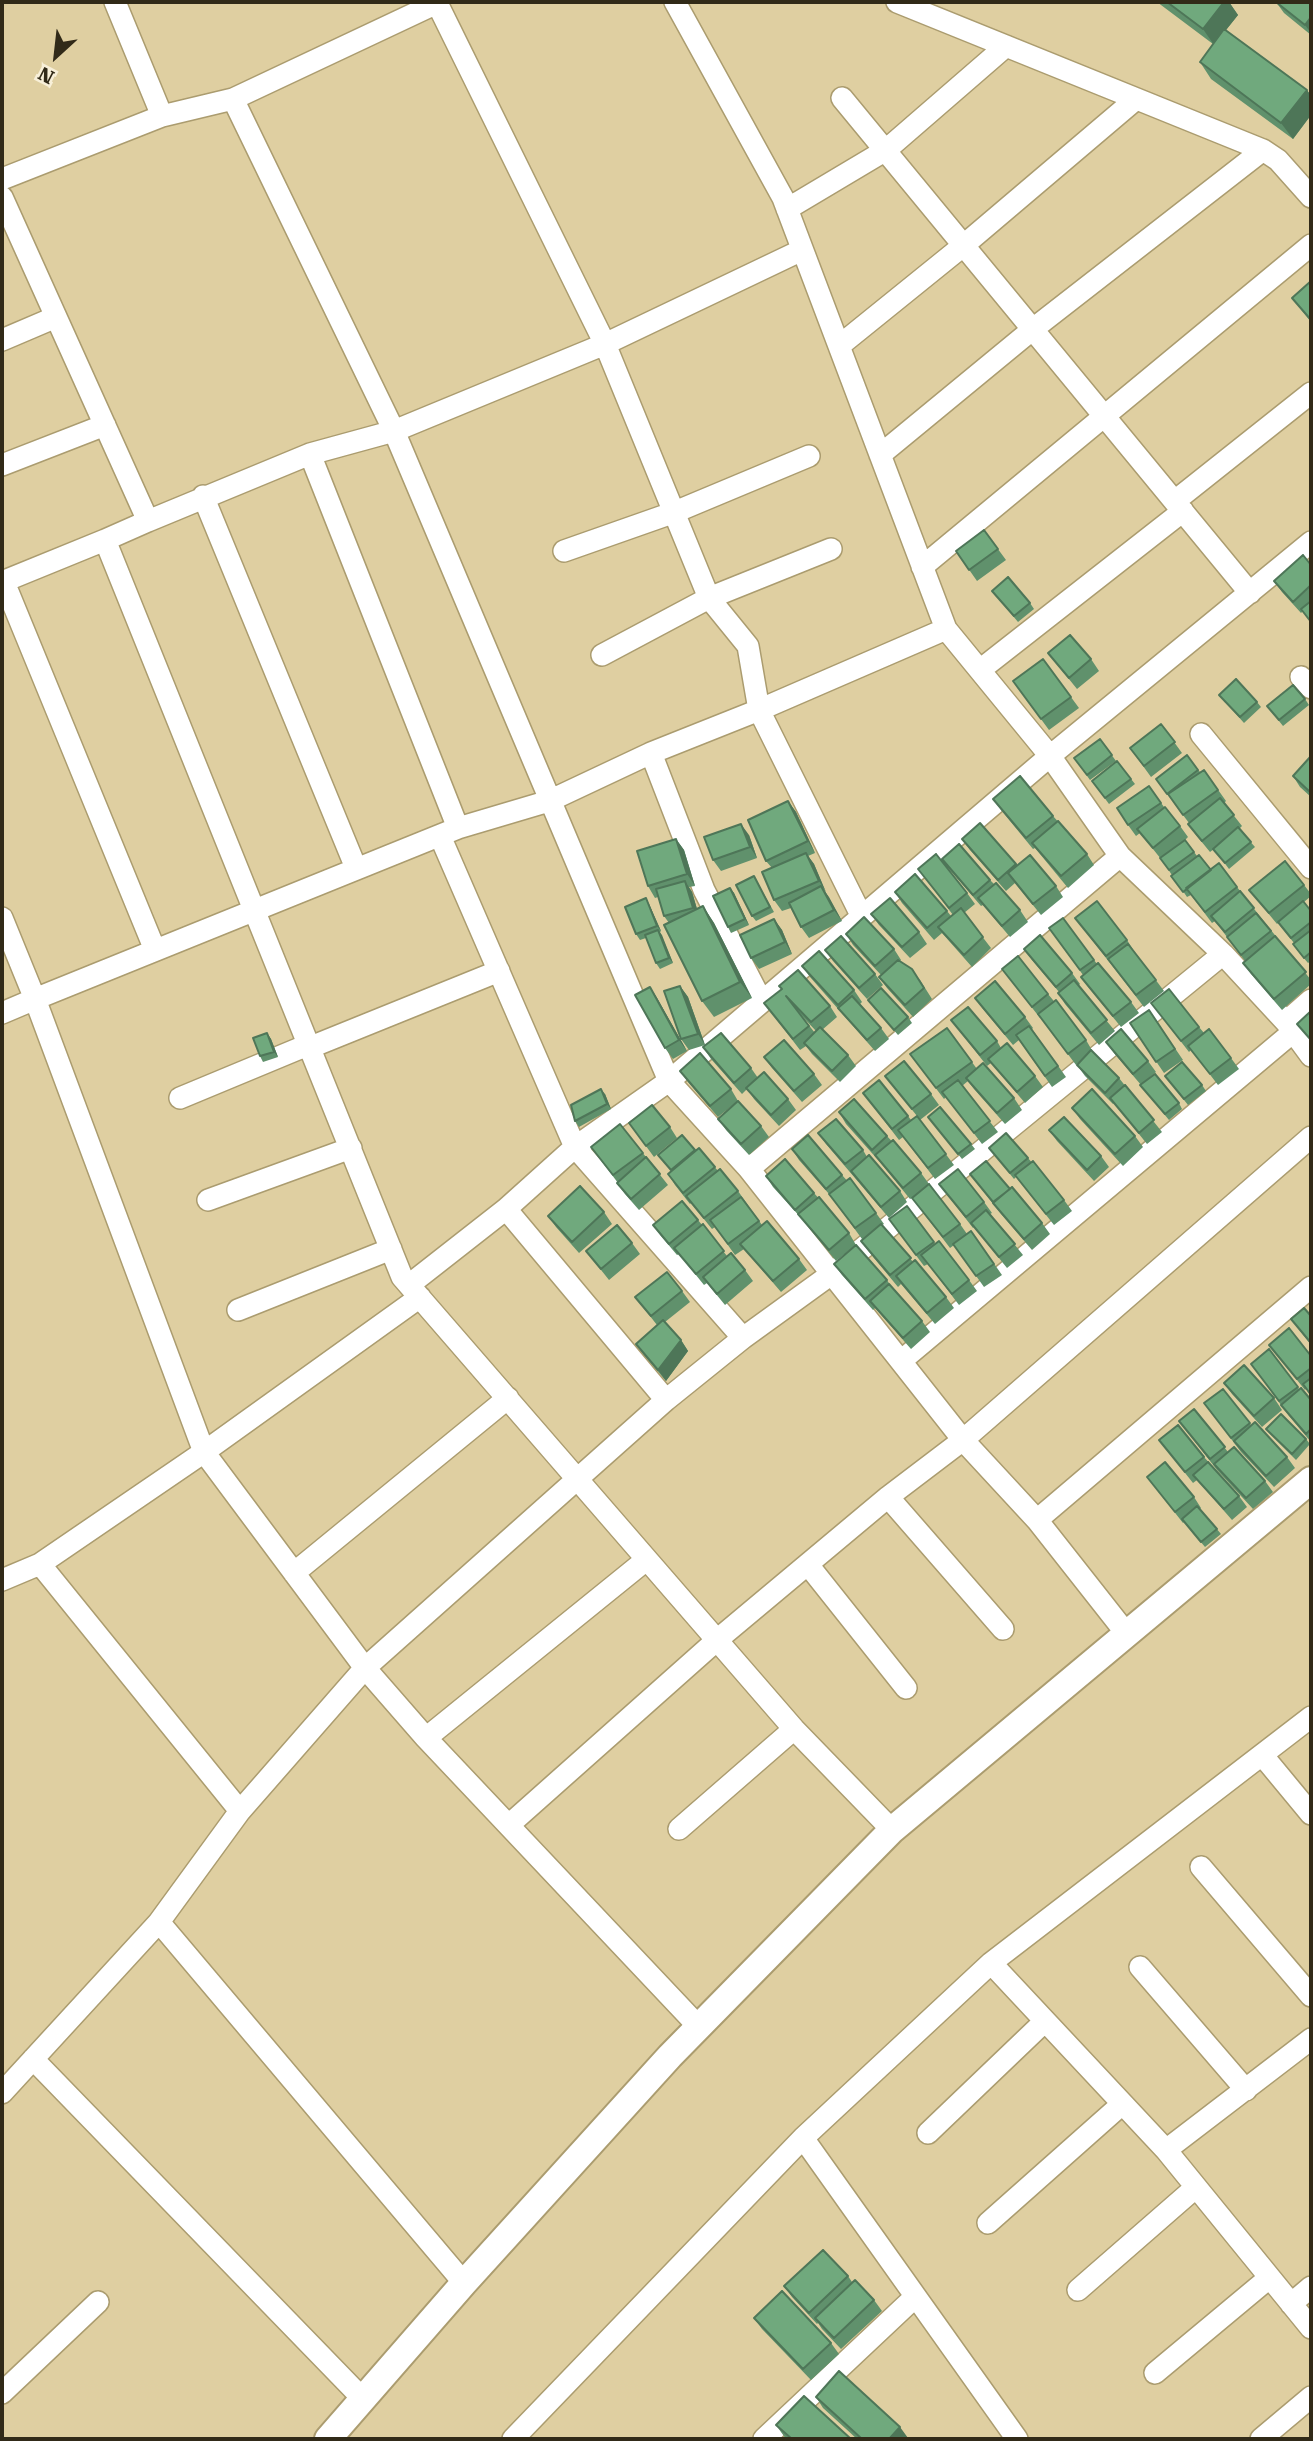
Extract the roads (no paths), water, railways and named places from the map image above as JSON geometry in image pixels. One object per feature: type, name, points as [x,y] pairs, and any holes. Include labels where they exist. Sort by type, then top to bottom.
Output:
[{"type":"street","points":[[115,2],[162,116]]},
{"type":"street","points":[[2,179],[162,116],[233,99],[438,2],[605,344],[709,598],[748,646],[759,710],[862,917]]},
{"type":"street","points":[[675,2],[787,209],[946,629],[1050,756],[1120,856],[1223,954],[1289,1027],[1311,1056]]},
{"type":"street","points":[[897,2],[1263,150],[1278,160],[1311,197]]},
{"type":"street","points":[[787,209],[886,150],[1006,46]]},
{"type":"street","points":[[842,97],[1250,593]]},
{"type":"street","points":[[233,99],[394,432],[669,1081],[749,1169],[830,1275],[963,1440],[1037,1520],[1126,1633]]},
{"type":"street","points":[[839,346],[964,245],[1136,99]]},
{"type":"street","points":[[880,455],[1033,329],[1263,150]]},
{"type":"street","points":[[2,197],[148,521]]},
{"type":"street","points":[[922,567],[1311,245]]},
{"type":"street","points":[[155,950],[3,582],[203,496],[310,454],[394,432],[605,344],[802,250]]},
{"type":"street","points":[[2,340],[57,317]]},
{"type":"street","points":[[980,670],[1311,393]]},
{"type":"street","points":[[2,466],[105,425]]},
{"type":"street","points":[[310,454],[499,971],[575,1147],[743,1338]]},
{"type":"street","points":[[564,551],[675,512],[809,456]]},
{"type":"street","points":[[203,496],[356,868]]},
{"type":"street","points":[[105,540],[256,909],[402,1277],[794,1729],[892,1830]]},
{"type":"street","points":[[2,1580],[40,1564],[204,1452],[414,1291],[575,1147],[669,1081],[1050,756],[1311,542]]},
{"type":"street","points":[[602,655],[709,598],[831,549]]},
{"type":"street","points":[[2,1013],[449,832],[549,802],[651,753],[759,710],[946,629]]},
{"type":"street","points":[[1201,734],[1311,868]]},
{"type":"street","points":[[651,753],[704,890],[761,1000]]},
{"type":"street","points":[[749,1169],[1120,856]]},
{"type":"street","points":[[2,918],[204,1452],[365,1668],[426,1738],[699,2027]]},
{"type":"street","points":[[2,2093],[159,1922],[240,1811],[365,1668],[666,1400],[743,1338],[830,1275],[1223,954]]},
{"type":"street","points":[[180,1098],[499,971]]},
{"type":"street","points":[[901,1361],[1289,1027],[1311,1000]]},
{"type":"street","points":[[510,1824],[717,1640],[809,1566],[888,1497],[963,1440],[1311,1137]]},
{"type":"street","points":[[208,1200],[351,1148]]},
{"type":"street","points":[[506,1209],[666,1400]]},
{"type":"street","points":[[238,1310],[391,1248]]},
{"type":"street","points":[[1037,1520],[1311,1287]]},
{"type":"street","points":[[294,1573],[508,1398]]},
{"type":"street","points":[[328,2439],[464,2283],[699,2027],[892,1830],[1311,1480]]},
{"type":"street","points":[[888,1497],[1003,1629]]},
{"type":"street","points":[[426,1738],[646,1560]]},
{"type":"street","points":[[40,1564],[240,1811]]},
{"type":"street","points":[[809,1566],[906,1689]]},
{"type":"street","points":[[513,2439],[803,2138],[991,1963],[1311,1717]]},
{"type":"street","points":[[679,1829],[794,1729]]},
{"type":"street","points":[[1263,1756],[1311,1814]]},
{"type":"street","points":[[1201,1867],[1311,1996]]},
{"type":"street","points":[[159,1922],[464,2283]]},
{"type":"street","points":[[991,1963],[1121,2105],[1166,2150],[1311,2328]]},
{"type":"street","points":[[1140,1968],[1246,2090]]},
{"type":"street","points":[[928,2133],[1044,2022]]},
{"type":"street","points":[[1166,2150],[1311,2039]]},
{"type":"street","points":[[33,2059],[363,2399]]},
{"type":"street","points":[[988,2223],[1121,2105]]},
{"type":"street","points":[[803,2138],[1017,2439]]},
{"type":"street","points":[[1078,2290],[1195,2188]]},
{"type":"street","points":[[1155,2373],[1269,2278]]},
{"type":"street","points":[[1291,2304],[1311,2287]]},
{"type":"street","points":[[764,2439],[915,2297]]},
{"type":"street","points":[[2,2393],[98,2302]]},
{"type":"street","points":[[1261,2439],[1311,2397]]}]
